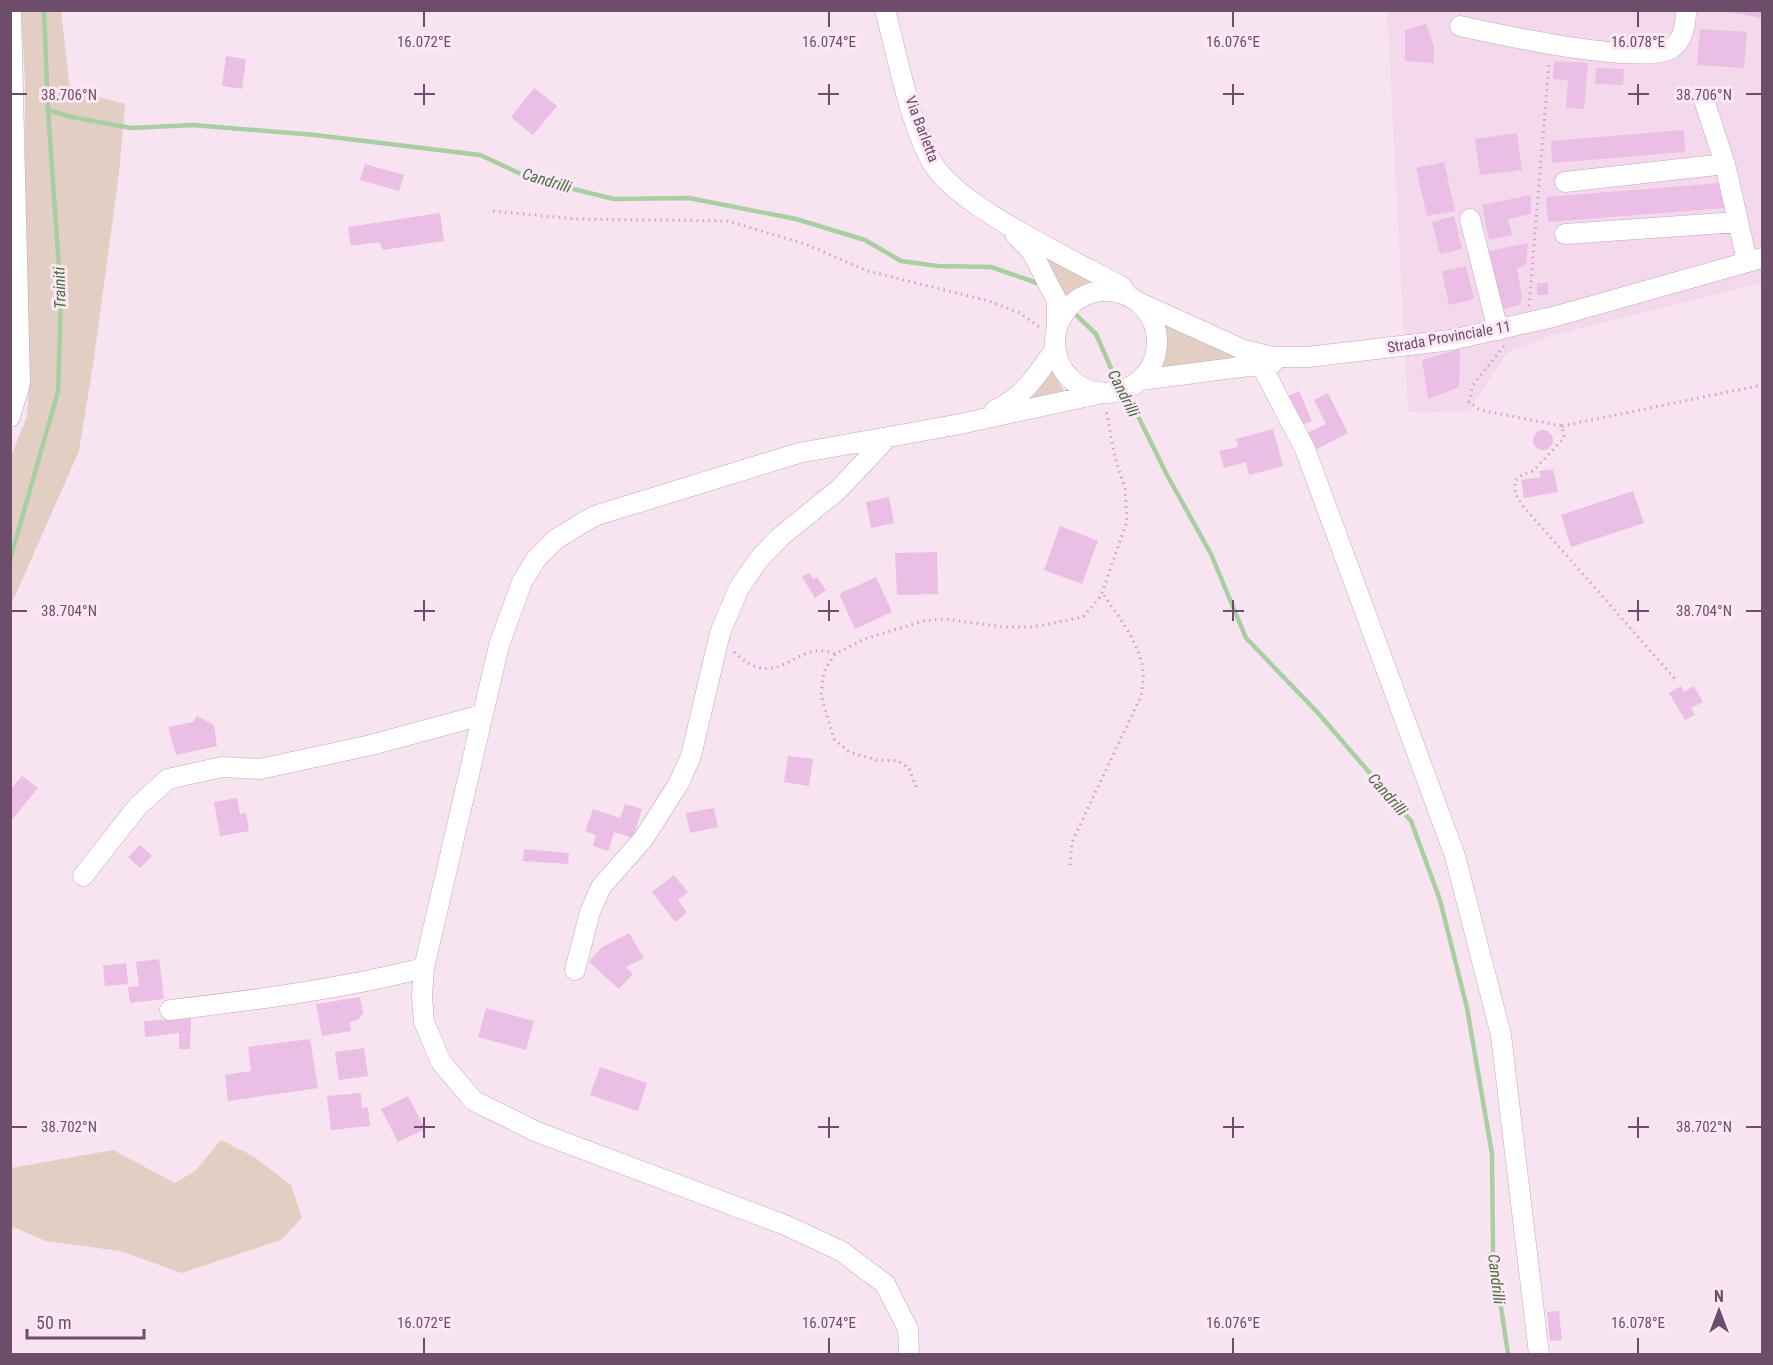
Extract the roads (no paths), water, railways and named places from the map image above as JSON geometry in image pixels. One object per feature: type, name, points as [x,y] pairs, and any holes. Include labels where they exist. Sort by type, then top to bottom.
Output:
[{"type":"street","points":[[10,417],[20,383],[11,10]]},
{"type":"street","name":"Via Barletta","points":[[885,10],[914,117],[934,166],[951,187],[1001,219]]},
{"type":"street","points":[[1460,26],[1551,45],[1630,53],[1671,50],[1681,40],[1686,10]]},
{"type":"street","points":[[1704,100],[1725,164],[1738,222],[1755,260]]},
{"type":"street","points":[[1566,182],[1725,164]]},
{"type":"street","points":[[1001,219],[1032,252],[1057,301],[1056,339],[1061,366],[1072,380],[1086,389],[1122,388]]},
{"type":"street","name":"Strada Provinciale 11","points":[[1001,219],[1122,288],[1150,315],[1157,332],[1157,350],[1152,366],[1122,388]]},
{"type":"street","points":[[1470,219],[1497,330]]},
{"type":"street","points":[[1566,234],[1738,222]]},
{"type":"street","name":"Strada Provinciale 11","points":[[962,423],[1012,402],[1033,380],[1056,339],[1065,312],[1077,300],[1093,293],[1111,291],[1133,299],[1244,350],[1273,357],[1308,357],[1451,340],[1523,324],[1755,260]]},
{"type":"street","points":[[909,1354],[908,1329],[885,1284],[841,1251],[785,1225],[537,1132],[474,1101],[441,1062],[424,1022],[422,996],[424,968],[499,645],[522,582],[536,559],[556,539],[594,516],[674,489],[799,453],[962,423],[1122,388],[1308,357]]},
{"type":"street","points":[[1261,365],[1305,449],[1455,856],[1501,1035],[1539,1354]]},
{"type":"street","points":[[575,970],[590,912],[601,887],[644,838],[679,783],[691,756],[722,630],[739,588],[759,559],[780,537],[838,490],[888,437]]},
{"type":"street","points":[[83,876],[138,807],[168,779],[222,767],[260,769],[371,744],[482,715]]},
{"type":"street","points":[[170,1010],[293,995],[368,982],[424,968]]},
{"type":"waterway","name":"Trainiti","points":[[10,560],[58,392],[61,297],[48,110],[44,10]]},
{"type":"waterway","name":"Candrilli","points":[[48,110],[131,128],[193,125],[315,135],[480,155],[532,179],[614,199],[689,198],[796,219],[865,240],[901,261],[938,266],[991,267],[1037,283]]},
{"type":"waterway","name":"Candrilli","points":[[1075,314],[1096,334],[1118,384],[1134,408],[1167,475],[1211,554],[1246,638],[1319,714],[1411,821],[1440,900],[1467,1008],[1492,1154],[1493,1254],[1508,1354]]}]
